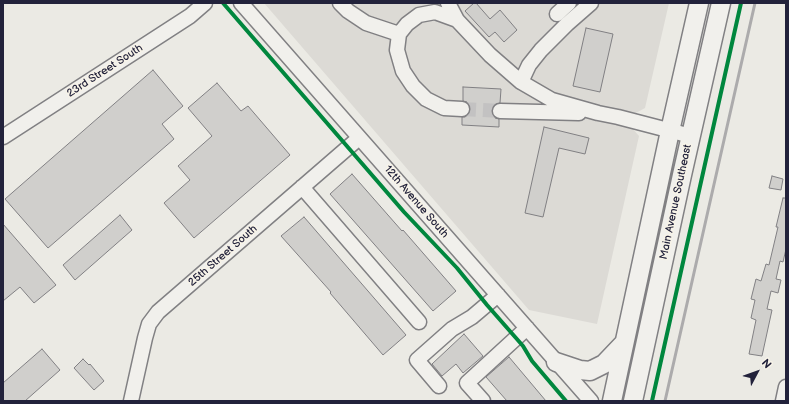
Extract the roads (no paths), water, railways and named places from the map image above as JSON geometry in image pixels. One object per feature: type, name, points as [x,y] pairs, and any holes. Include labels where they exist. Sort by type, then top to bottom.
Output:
[{"type":"main road","name":"Main Avenue Southeast","points":[[612,401],[699,3]]},
{"type":"main road","name":"Main Avenue Southeast","points":[[633,401],[721,3]]},
{"type":"main road","points":[[556,362],[580,370],[590,371],[604,364],[624,342]]},
{"type":"street","name":"23rd Street South","points":[[3,137],[190,16],[205,3]]},
{"type":"street","name":"12th Avenue South","points":[[241,3],[591,401]]},
{"type":"street","points":[[340,3],[348,11],[366,23],[399,34]]},
{"type":"street","points":[[448,3],[457,20],[490,55],[521,82],[552,100],[691,136]]},
{"type":"street","points":[[557,14],[569,3]]},
{"type":"street","points":[[521,82],[529,65],[541,50],[588,5]]},
{"type":"street","points":[[457,20],[435,12],[419,15],[407,24],[399,34],[397,50],[403,71],[413,86],[426,100],[444,108],[462,109]]},
{"type":"street","points":[[500,111],[598,113]]},
{"type":"street","name":"25th Street South","points":[[131,401],[149,324],[158,312],[359,138]]},
{"type":"street","points":[[302,187],[419,322]]},
{"type":"street","points":[[439,386],[417,360],[452,329],[472,316],[498,295]]},
{"type":"street","points":[[483,401],[467,382],[527,328]]},
{"type":"street","points":[[783,401],[786,387]]},
{"type":"tunnel","points":[[462,109],[500,111]]},
{"type":"railway","points":[[665,401],[755,3]]}]
